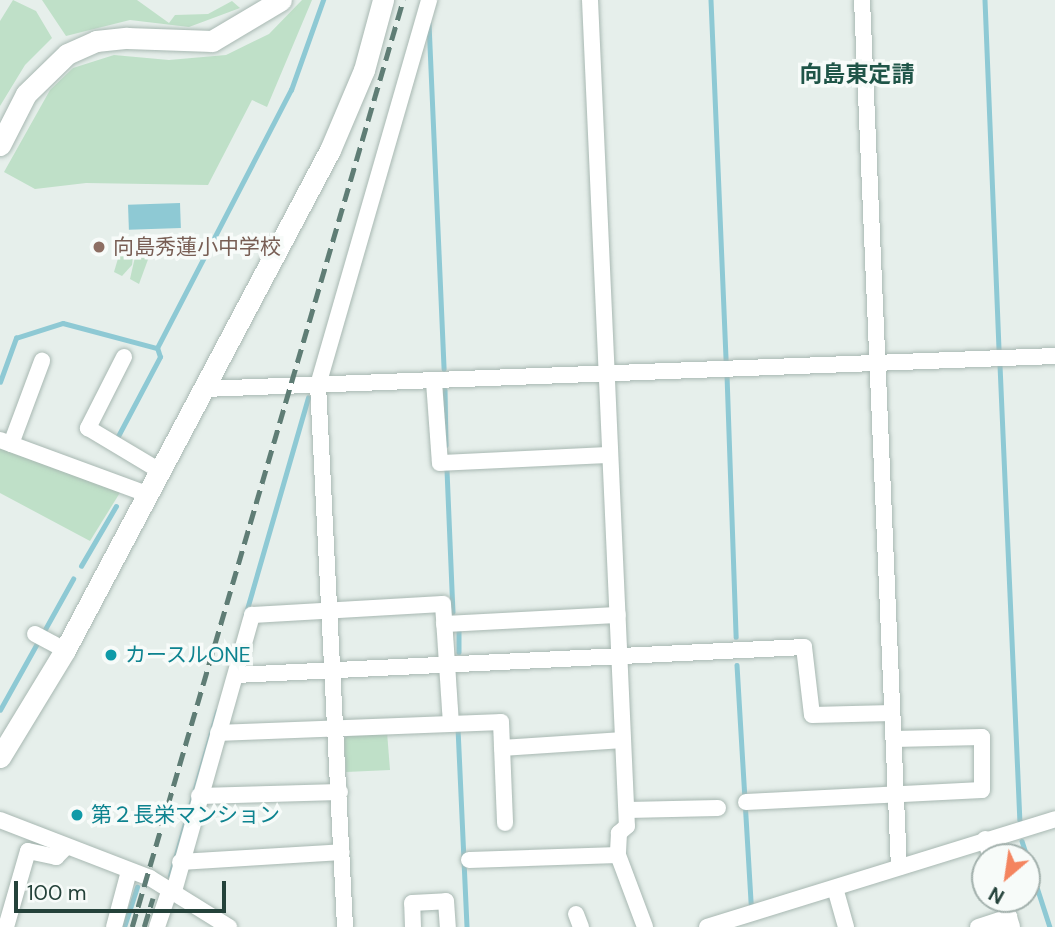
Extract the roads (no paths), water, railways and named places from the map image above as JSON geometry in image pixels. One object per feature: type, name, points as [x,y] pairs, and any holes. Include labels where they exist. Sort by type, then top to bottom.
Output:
[{"type":"street","points":[[0,145],[26,94],[67,54],[96,41],[127,38],[212,41],[281,0]]},
{"type":"street","points":[[0,757],[65,650],[347,115],[383,0]]},
{"type":"street","points":[[345,927],[318,385],[429,0]]},
{"type":"street","points":[[590,0],[626,810],[618,855],[645,927]]},
{"type":"street","points":[[862,0],[899,867]]},
{"type":"street","points":[[204,389],[1055,356]]},
{"type":"street","points":[[124,357],[88,428],[160,471]]},
{"type":"street","points":[[42,361],[5,442],[148,494]]},
{"type":"street","points":[[434,382],[440,463],[610,455]]},
{"type":"street","points":[[157,927],[172,890],[252,615],[443,604],[451,724]]},
{"type":"street","points":[[444,624],[618,615]]},
{"type":"street","points":[[39,637],[65,650]]},
{"type":"street","points":[[236,675],[446,661],[804,647],[812,715],[892,713]]},
{"type":"street","points":[[218,733],[501,722],[505,823]]},
{"type":"street","points":[[746,802],[897,799],[982,790],[982,737],[894,739]]},
{"type":"street","points":[[502,748],[623,740]]},
{"type":"street","points":[[199,796],[340,792]]},
{"type":"street","points":[[626,810],[718,808]]},
{"type":"street","points":[[707,927],[760,920],[835,888],[1055,819]]},
{"type":"street","points":[[0,820],[172,890],[229,927]]},
{"type":"street","points":[[985,839],[986,843]]},
{"type":"street","points":[[12,926],[28,851],[56,857],[65,848]]},
{"type":"street","points":[[180,862],[342,852]]},
{"type":"street","points":[[469,860],[618,855]]},
{"type":"street","points":[[114,927],[129,872]]},
{"type":"street","points":[[835,888],[846,927]]},
{"type":"street","points":[[413,927],[412,904],[446,901],[448,927]]},
{"type":"street","points":[[978,927],[1011,922]]},
{"type":"water","points":[[180,203],[181,228],[129,230],[128,205]]},
{"type":"waterway","points":[[0,382],[16,338],[63,323],[157,348],[291,90],[323,0]]},
{"type":"waterway","points":[[711,0],[726,362]]},
{"type":"waterway","points":[[985,0],[999,351]]},
{"type":"waterway","points":[[429,23],[444,369]]},
{"type":"waterway","points":[[116,440],[160,357],[157,348]]},
{"type":"waterway","points":[[1000,365],[1020,820]]},
{"type":"waterway","points":[[727,375],[736,637]]},
{"type":"waterway","points":[[445,390],[446,445]]},
{"type":"waterway","points":[[245,616],[308,398]]},
{"type":"waterway","points":[[447,470],[453,612]]},
{"type":"waterway","points":[[81,566],[116,506]]},
{"type":"waterway","points":[[43,633],[73,579]]},
{"type":"waterway","points":[[459,632],[459,652]]},
{"type":"waterway","points":[[0,710],[39,640]]},
{"type":"waterway","points":[[737,665],[751,904]]},
{"type":"waterway","points":[[170,876],[217,712]]},
{"type":"waterway","points":[[458,728],[467,927]]},
{"type":"waterway","points":[[1022,841],[1050,927]]},
{"type":"waterway","points":[[124,927],[137,887]]},
{"type":"railway","points":[[132,927],[403,0]]},
{"type":"railway","points":[[144,927],[153,898]]},
{"type":"place","name":"向島秀蓮小中学校","points":[[99,247]]},
{"type":"place","name":"カースルONE","points":[[111,655]]},
{"type":"place","name":"第２長栄マンション","points":[[77,815]]},
{"type":"district","name":"向島東定請","points":[[857,74]]}]
